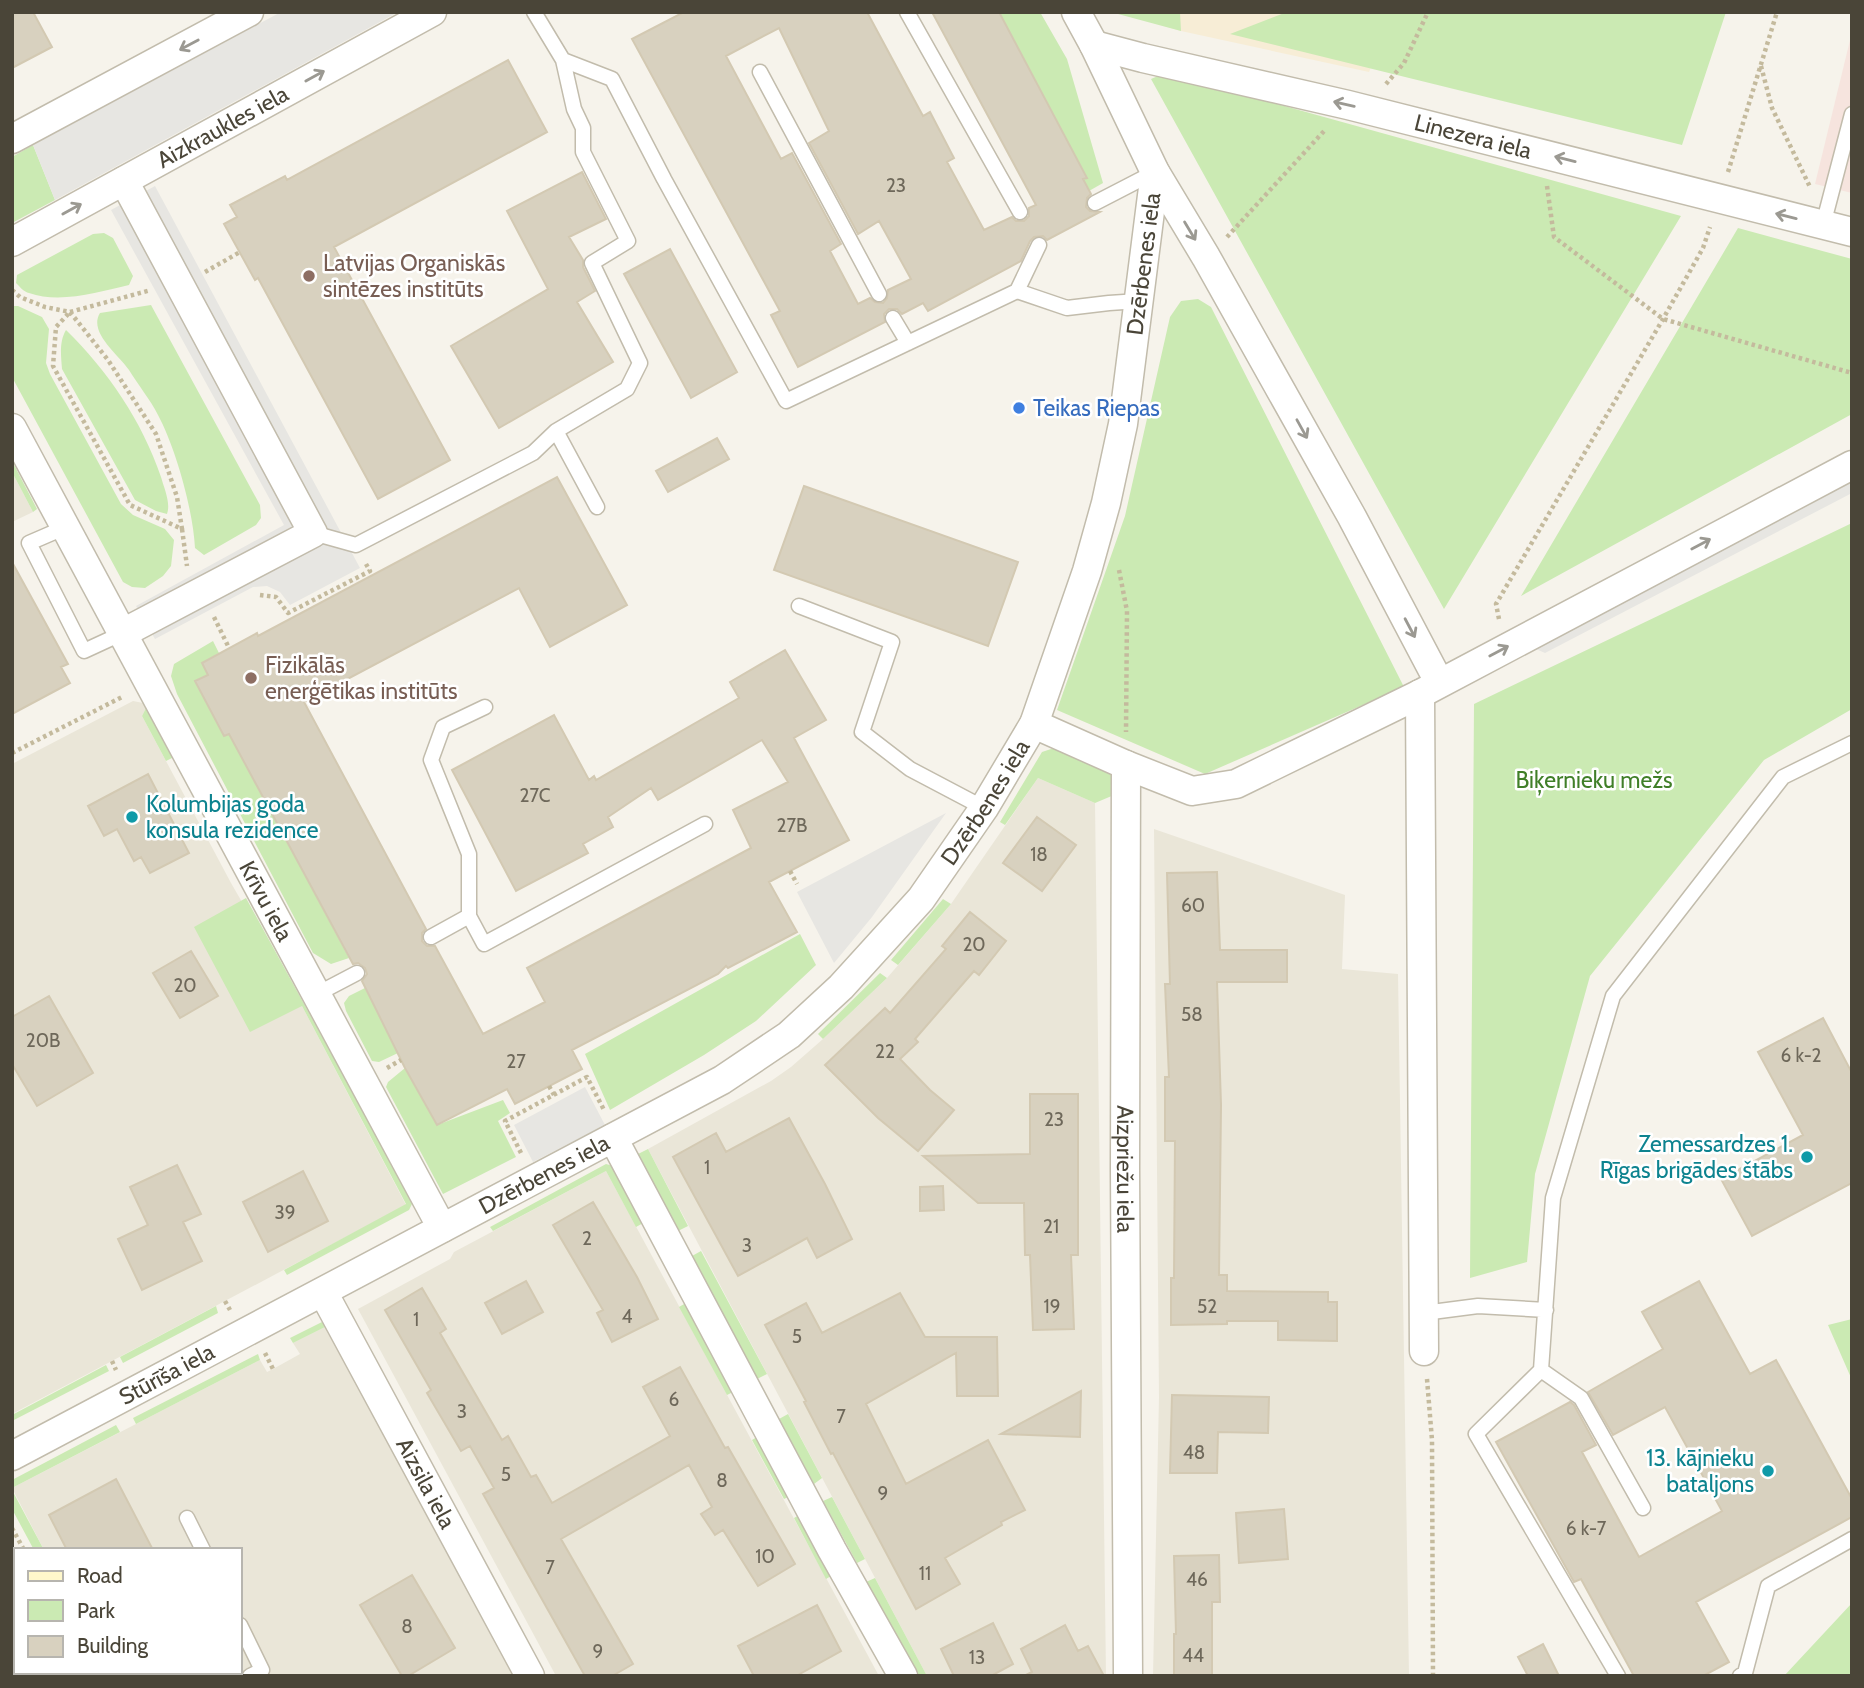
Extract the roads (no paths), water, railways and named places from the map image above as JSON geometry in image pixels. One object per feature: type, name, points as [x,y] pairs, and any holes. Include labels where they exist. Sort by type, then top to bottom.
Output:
[{"type":"street","points":[[12,139],[249,12]]},
{"type":"street","name":"Aizkraukles iela","points":[[12,242],[432,12]]},
{"type":"street","name":"Dzērbenes iela","points":[[323,1292],[442,1228],[611,1128],[722,1080],[789,1035],[841,987],[921,899],[984,808],[1034,724],[1087,571],[1106,503],[1123,424],[1155,172],[1076,12]]},
{"type":"street","name":"Linezera iela","points":[[1094,44],[1852,232]]},
{"type":"street","points":[[1155,172],[1206,257],[1352,517],[1429,688],[1424,1350]]},
{"type":"street","points":[[123,633],[313,533],[124,181]]},
{"type":"street","name":"Krīvu iela","points":[[12,428],[442,1228]]},
{"type":"street","points":[[1034,724],[1126,765],[1192,790],[1236,784],[1429,688],[1852,465]]},
{"type":"street","name":"Aizpriežu iela","points":[[1126,765],[1128,1676]]},
{"type":"street","points":[[611,1128],[826,1537],[903,1676]]},
{"type":"street","name":"Stūrīša iela","points":[[12,1456],[323,1292]]},
{"type":"street","name":"Aizsila iela","points":[[323,1292],[530,1676]]},
{"type":"lane","points":[[313,533],[356,545],[533,453],[555,430],[627,390],[640,363],[592,263],[628,241],[583,152],[583,128],[574,109],[563,60],[534,12]]},
{"type":"lane","points":[[907,12],[1020,212]]},
{"type":"lane","points":[[563,60],[612,79],[670,191],[786,401],[1017,291],[1039,245]]},
{"type":"lane","points":[[760,72],[880,294]]},
{"type":"lane","points":[[1823,225],[1850,130],[1852,114]]},
{"type":"lane","points":[[1095,203],[1155,172]]},
{"type":"lane","points":[[1017,291],[1067,308],[1139,301]]},
{"type":"lane","points":[[893,318],[908,343]]},
{"type":"lane","points":[[555,430],[597,507]]},
{"type":"lane","points":[[66,527],[29,543],[84,651],[123,633]]},
{"type":"lane","points":[[800,606],[892,642],[862,732],[910,769],[984,808]]},
{"type":"lane","points":[[485,707],[443,727],[431,760],[469,854],[469,916],[484,944],[705,824]]},
{"type":"lane","points":[[1618,1676],[1476,1434],[1541,1370],[1553,1198],[1613,996],[1783,777],[1852,743]]},
{"type":"lane","points":[[431,937],[469,916]]},
{"type":"lane","points":[[317,994],[358,973]]},
{"type":"lane","points":[[1424,1313],[1478,1306],[1546,1310]]},
{"type":"lane","points":[[1541,1370],[1581,1398],[1643,1508]]},
{"type":"lane","points":[[187,1518],[202,1548]]},
{"type":"lane","points":[[1740,1676],[1745,1673],[1768,1586],[1852,1539]]},
{"type":"lane","points":[[242,1629],[262,1670],[250,1676]]},
{"type":"place","name":"Latvijas Organiskās sintēzes institūts","points":[[309,276]]},
{"type":"place","name":"Teikas Riepas","points":[[1019,408]]},
{"type":"place","name":"Fizikālās enerģētikas institūts","points":[[251,678]]},
{"type":"place","name":"Kolumbijas goda konsula rezidence","points":[[132,817]]},
{"type":"place","name":"Zemessardzes 1. Rīgas brigādes štābs","points":[[1807,1157]]},
{"type":"place","name":"13. kājnieku bataljons","points":[[1768,1471]]},
{"type":"park label","name":"Biķernieku mežs","points":[[1594,780]]}]
